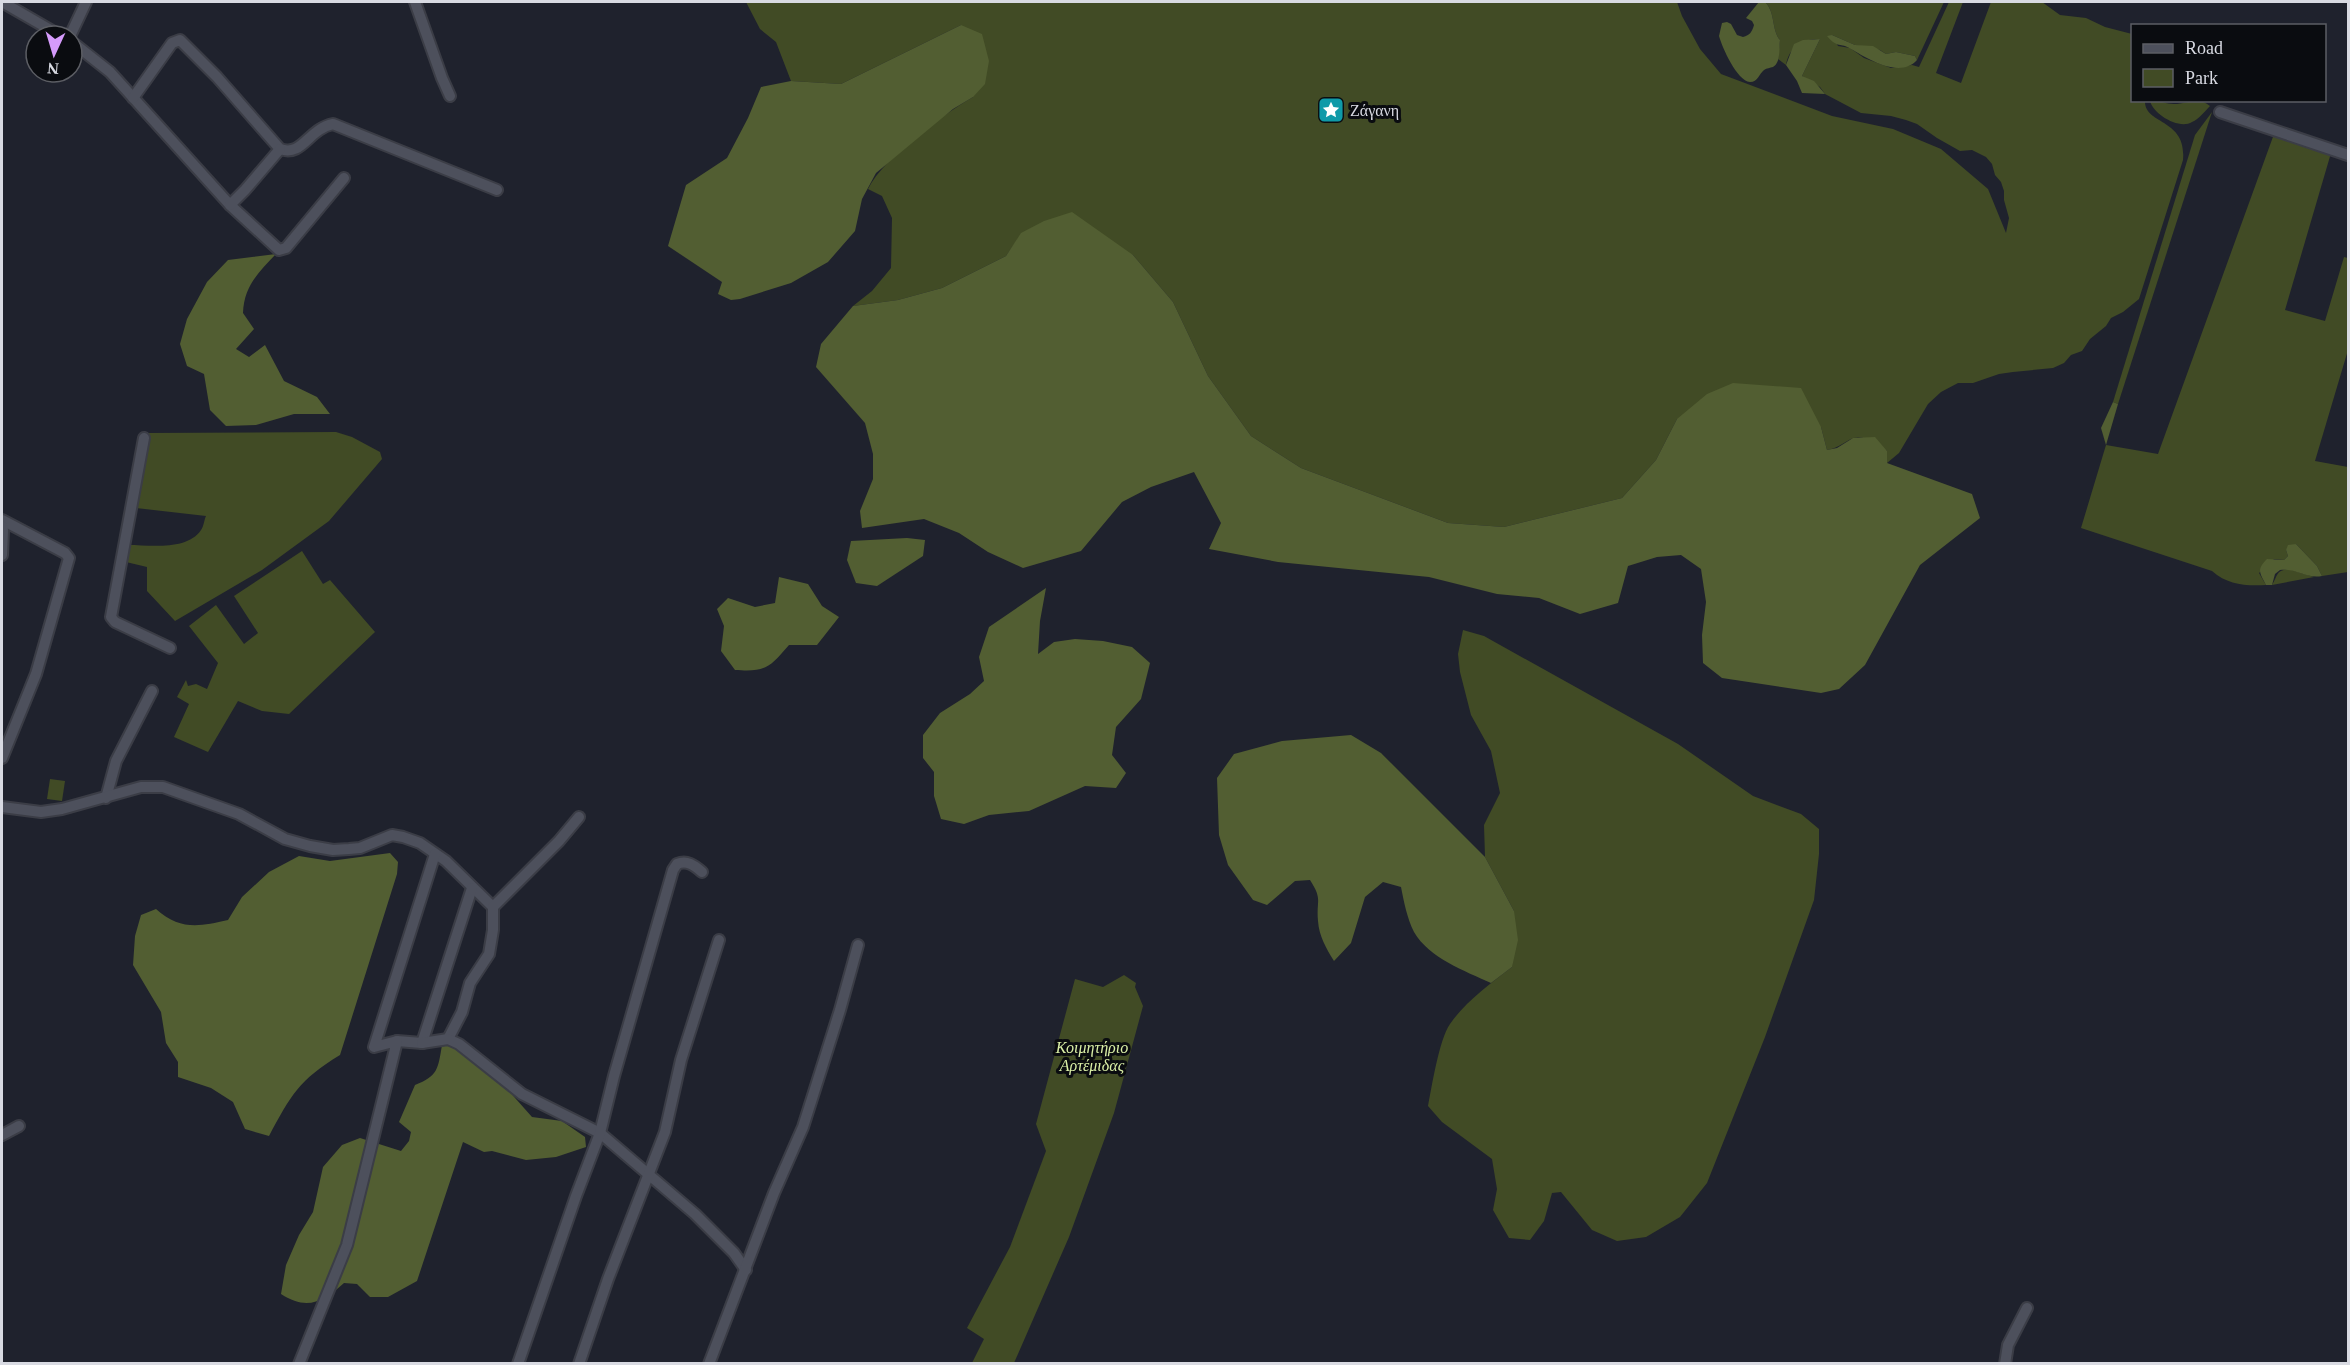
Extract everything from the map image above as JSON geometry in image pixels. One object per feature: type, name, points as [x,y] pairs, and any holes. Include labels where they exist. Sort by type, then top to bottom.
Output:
[{"type":"street","points":[[76,24],[86,2]]},
{"type":"street","points":[[415,2],[450,96]]},
{"type":"street","points":[[2,4],[39,24]]},
{"type":"street","points":[[133,98],[172,43],[180,40],[280,149],[286,151],[298,148],[318,129],[333,124],[497,190]]},
{"type":"street","points":[[84,51],[110,72],[230,205],[276,249],[282,251],[286,248],[344,178]]},
{"type":"street","points":[[2220,112],[2349,155]]},
{"type":"street","points":[[230,205],[280,149]]},
{"type":"street","points":[[144,438],[111,617],[115,622],[170,648]]},
{"type":"street","points":[[2,520],[65,553],[69,558],[36,674],[2,758]]},
{"type":"street","points":[[2,526],[2,555]]},
{"type":"street","points":[[106,798],[116,761],[152,691]]},
{"type":"street","points":[[2,807],[41,812],[62,809],[141,787],[163,788],[238,814],[285,839],[304,845],[333,850],[360,848],[392,835],[420,843],[451,866],[493,907]]},
{"type":"street","points":[[448,1039],[462,1012],[470,983],[489,954],[493,930],[493,907],[559,841],[579,817]]},
{"type":"street","points":[[435,854],[374,1047],[397,1041],[422,1042],[448,1039],[459,1044],[522,1094],[600,1133],[650,1174],[734,1253],[746,1270]]},
{"type":"street","points":[[518,1364],[600,1133],[673,870],[676,864],[683,862],[690,863],[702,872]]},
{"type":"street","points":[[422,1042],[472,888]]},
{"type":"street","points":[[579,1364],[608,1279],[665,1132],[681,1060],[719,940]]},
{"type":"street","points":[[709,1364],[774,1193],[803,1127],[858,945]]},
{"type":"street","points":[[299,1364],[347,1245],[397,1041]]},
{"type":"street","points":[[2,1135],[19,1126]]},
{"type":"street","points":[[2005,1364],[2008,1345],[2027,1308]]},
{"type":"green space","points":[[746,2],[1677,2],[1700,49],[1721,74],[1832,116],[1893,129],[1941,149],[1988,189],[2006,233],[2009,218],[2004,191],[1992,164],[1986,157],[1972,150],[1960,151],[1917,124],[1891,116],[1861,113],[1825,94],[1820,87],[1802,76],[1820,39],[1808,40],[1798,45],[1790,53],[1786,65],[1778,59],[1780,40],[1775,31],[1771,11],[1765,2],[1944,2],[1917,60],[1915,56],[1896,52],[1886,54],[1832,35],[1838,46],[1850,48],[1864,58],[1891,68],[1912,65],[1919,67],[1949,2],[1963,2],[1936,73],[1961,83],[1991,2],[2042,2],[2060,15],[2086,18],[2105,27],[2131,34],[2131,102],[2145,102],[2151,114],[2179,136],[2183,160],[2139,299],[2111,318],[2106,326],[2090,339],[2082,351],[2071,355],[2064,363],[2053,368],[1999,374],[1973,383],[1958,383],[1941,392],[1928,404],[1899,453],[1887,463],[1887,451],[1863,438],[1848,440],[1836,448],[1827,450],[1821,427],[1677,419],[1656,460],[1622,498],[1504,527],[1448,523],[1301,468],[1251,436],[1208,376],[1173,302],[1133,255],[1022,233],[1006,256],[942,288],[898,300],[853,306],[872,291],[891,268],[892,218],[882,196],[868,189],[876,176],[900,150],[945,115],[973,97],[961,25],[841,84],[791,81],[776,42],[760,29]]},
{"type":"green space","points":[[1759,2],[1765,2],[1771,11],[1775,31],[1780,40],[1779,55],[1776,65],[1764,70],[1757,79],[1750,82],[1735,70],[1719,36],[1722,23],[1727,22],[1731,24],[1737,35],[1743,37],[1749,34],[1754,25],[1746,18]]},
{"type":"green space","points":[[961,25],[982,34],[989,61],[985,84],[973,97],[953,109],[876,173],[862,199],[855,231],[828,262],[791,283],[731,300],[718,294],[722,282],[668,246],[686,185],[727,158],[761,87],[791,81],[841,84]]},
{"type":"green space","points":[[1832,35],[1855,45],[1873,46],[1886,54],[1896,52],[1915,56],[1917,60],[1902,68],[1893,68],[1834,43],[1827,36]]},
{"type":"green space","points":[[1820,39],[1802,76],[1814,81],[1825,94],[1802,93],[1786,65],[1794,44],[1803,40]]},
{"type":"green space","points":[[2150,102],[2174,104],[2203,102],[2210,106],[2195,121],[2180,124],[2167,119]]},
{"type":"green space","points":[[2212,112],[2118,404],[2113,402],[2195,135]]},
{"type":"green space","points":[[2274,134],[2331,153],[2285,310],[2325,321],[2344,257],[2348,258],[2348,350],[2315,461],[2348,467],[2348,572],[2322,576],[2317,566],[2296,544],[2286,550],[2288,556],[2284,560],[2274,559],[2259,573],[2266,585],[2251,585],[2231,582],[2212,571],[2081,528],[2106,445],[2158,454]]},
{"type":"green space","points":[[1072,212],[1133,255],[1173,302],[1208,376],[1251,436],[1301,468],[1448,523],[1504,527],[1622,498],[1656,460],[1677,419],[1707,394],[1733,383],[1801,388],[1821,427],[1827,450],[1837,448],[1853,438],[1875,437],[1887,451],[1887,463],[1972,494],[1980,518],[1920,565],[1865,665],[1839,689],[1821,693],[1722,678],[1703,663],[1702,635],[1706,602],[1701,569],[1681,555],[1657,557],[1628,566],[1618,603],[1580,614],[1539,598],[1497,594],[1429,577],[1278,562],[1209,549],[1221,523],[1194,472],[1151,487],[1122,502],[1081,551],[1023,568],[988,552],[959,533],[924,519],[862,528],[860,511],[873,479],[873,454],[865,423],[816,367],[821,344],[853,306],[898,300],[942,288],[1006,256],[1021,233],[1044,221]]},
{"type":"green space","points":[[276,254],[249,287],[243,313],[254,329],[236,349],[249,357],[265,345],[284,381],[317,397],[330,414],[294,414],[256,425],[226,426],[210,410],[204,374],[187,366],[180,344],[187,319],[207,282],[228,260]]},
{"type":"green space","points":[[2113,402],[2118,404],[2106,445],[2101,428]]},
{"type":"green space","points":[[336,432],[352,437],[380,452],[382,459],[329,521],[262,570],[175,621],[147,591],[147,567],[126,562],[128,545],[157,546],[187,541],[201,530],[206,516],[136,508],[148,433]]},
{"type":"green space","points":[[907,538],[925,540],[923,556],[877,586],[856,583],[847,560],[851,541]]},
{"type":"green space","points":[[2296,544],[2317,566],[2322,576],[2316,577],[2280,570],[2275,574],[2272,585],[2266,585],[2260,572],[2261,566],[2267,559],[2284,560],[2288,556],[2286,550],[2288,545]]},
{"type":"green space","points":[[302,551],[323,584],[330,580],[375,632],[289,714],[262,711],[238,701],[208,752],[174,737],[189,704],[177,697],[186,680],[188,686],[196,684],[207,689],[218,663],[189,626],[216,605],[244,644],[258,633],[234,596]]},
{"type":"green space","points":[[2288,569],[2314,577],[2272,585],[2279,573]]},
{"type":"green space","points":[[779,577],[808,584],[822,606],[839,617],[817,645],[789,645],[766,667],[754,670],[735,670],[721,651],[724,626],[717,609],[728,598],[755,607],[775,603]]},
{"type":"green space","points":[[1046,588],[1040,621],[1038,654],[1054,642],[1075,639],[1103,641],[1132,647],[1150,663],[1141,699],[1116,727],[1112,755],[1126,773],[1116,788],[1085,786],[1029,811],[989,815],[964,824],[941,819],[934,796],[934,772],[923,758],[923,735],[940,713],[970,694],[984,681],[979,657],[989,627]]},
{"type":"green space","points":[[1463,630],[1484,636],[1678,744],[1753,796],[1801,814],[1819,829],[1814,900],[1765,1037],[1707,1183],[1680,1217],[1646,1237],[1617,1241],[1592,1230],[1561,1192],[1552,1193],[1544,1221],[1530,1240],[1509,1238],[1493,1210],[1497,1189],[1492,1159],[1442,1122],[1428,1106],[1439,1052],[1450,1024],[1470,1001],[1512,967],[1514,911],[1485,857],[1484,825],[1500,793],[1491,751],[1471,715],[1460,672],[1458,654]]},
{"type":"green space","points":[[1351,735],[1381,753],[1485,857],[1514,911],[1518,940],[1512,967],[1491,983],[1448,963],[1421,941],[1409,921],[1401,887],[1383,882],[1365,897],[1351,943],[1334,961],[1320,932],[1318,896],[1310,880],[1295,881],[1267,905],[1253,900],[1228,865],[1219,835],[1217,778],[1234,754],[1282,741]]},
{"type":"green space","points":[[50,779],[65,781],[62,801],[47,799]]},
{"type":"green space","points":[[390,853],[398,862],[397,874],[340,1055],[315,1072],[297,1090],[269,1136],[245,1129],[233,1102],[211,1088],[178,1077],[178,1062],[166,1043],[161,1012],[133,965],[135,936],[141,915],[156,909],[173,921],[190,925],[228,920],[242,897],[269,872],[299,856],[330,861]]},
{"type":"green space","name":"Κοιμητήριο Αρτέμιδας","points":[[1124,975],[1136,983],[1135,987],[1143,1006],[1114,1113],[1069,1237],[1014,1363],[972,1363],[984,1339],[967,1328],[1010,1247],[1046,1151],[1036,1124],[1075,979],[1103,987]]},
{"type":"green space","points":[[442,1045],[451,1046],[471,1056],[501,1082],[532,1117],[562,1121],[585,1137],[586,1147],[556,1157],[526,1160],[492,1151],[484,1152],[463,1142],[417,1281],[388,1297],[370,1297],[357,1284],[344,1283],[329,1295],[314,1302],[299,1302],[281,1294],[286,1265],[299,1235],[313,1212],[323,1167],[342,1145],[360,1138],[401,1151],[409,1141],[411,1132],[399,1122],[415,1085],[436,1071]]},
{"type":"place","name":"Ζάγανη","points":[[1331,110]]}]
